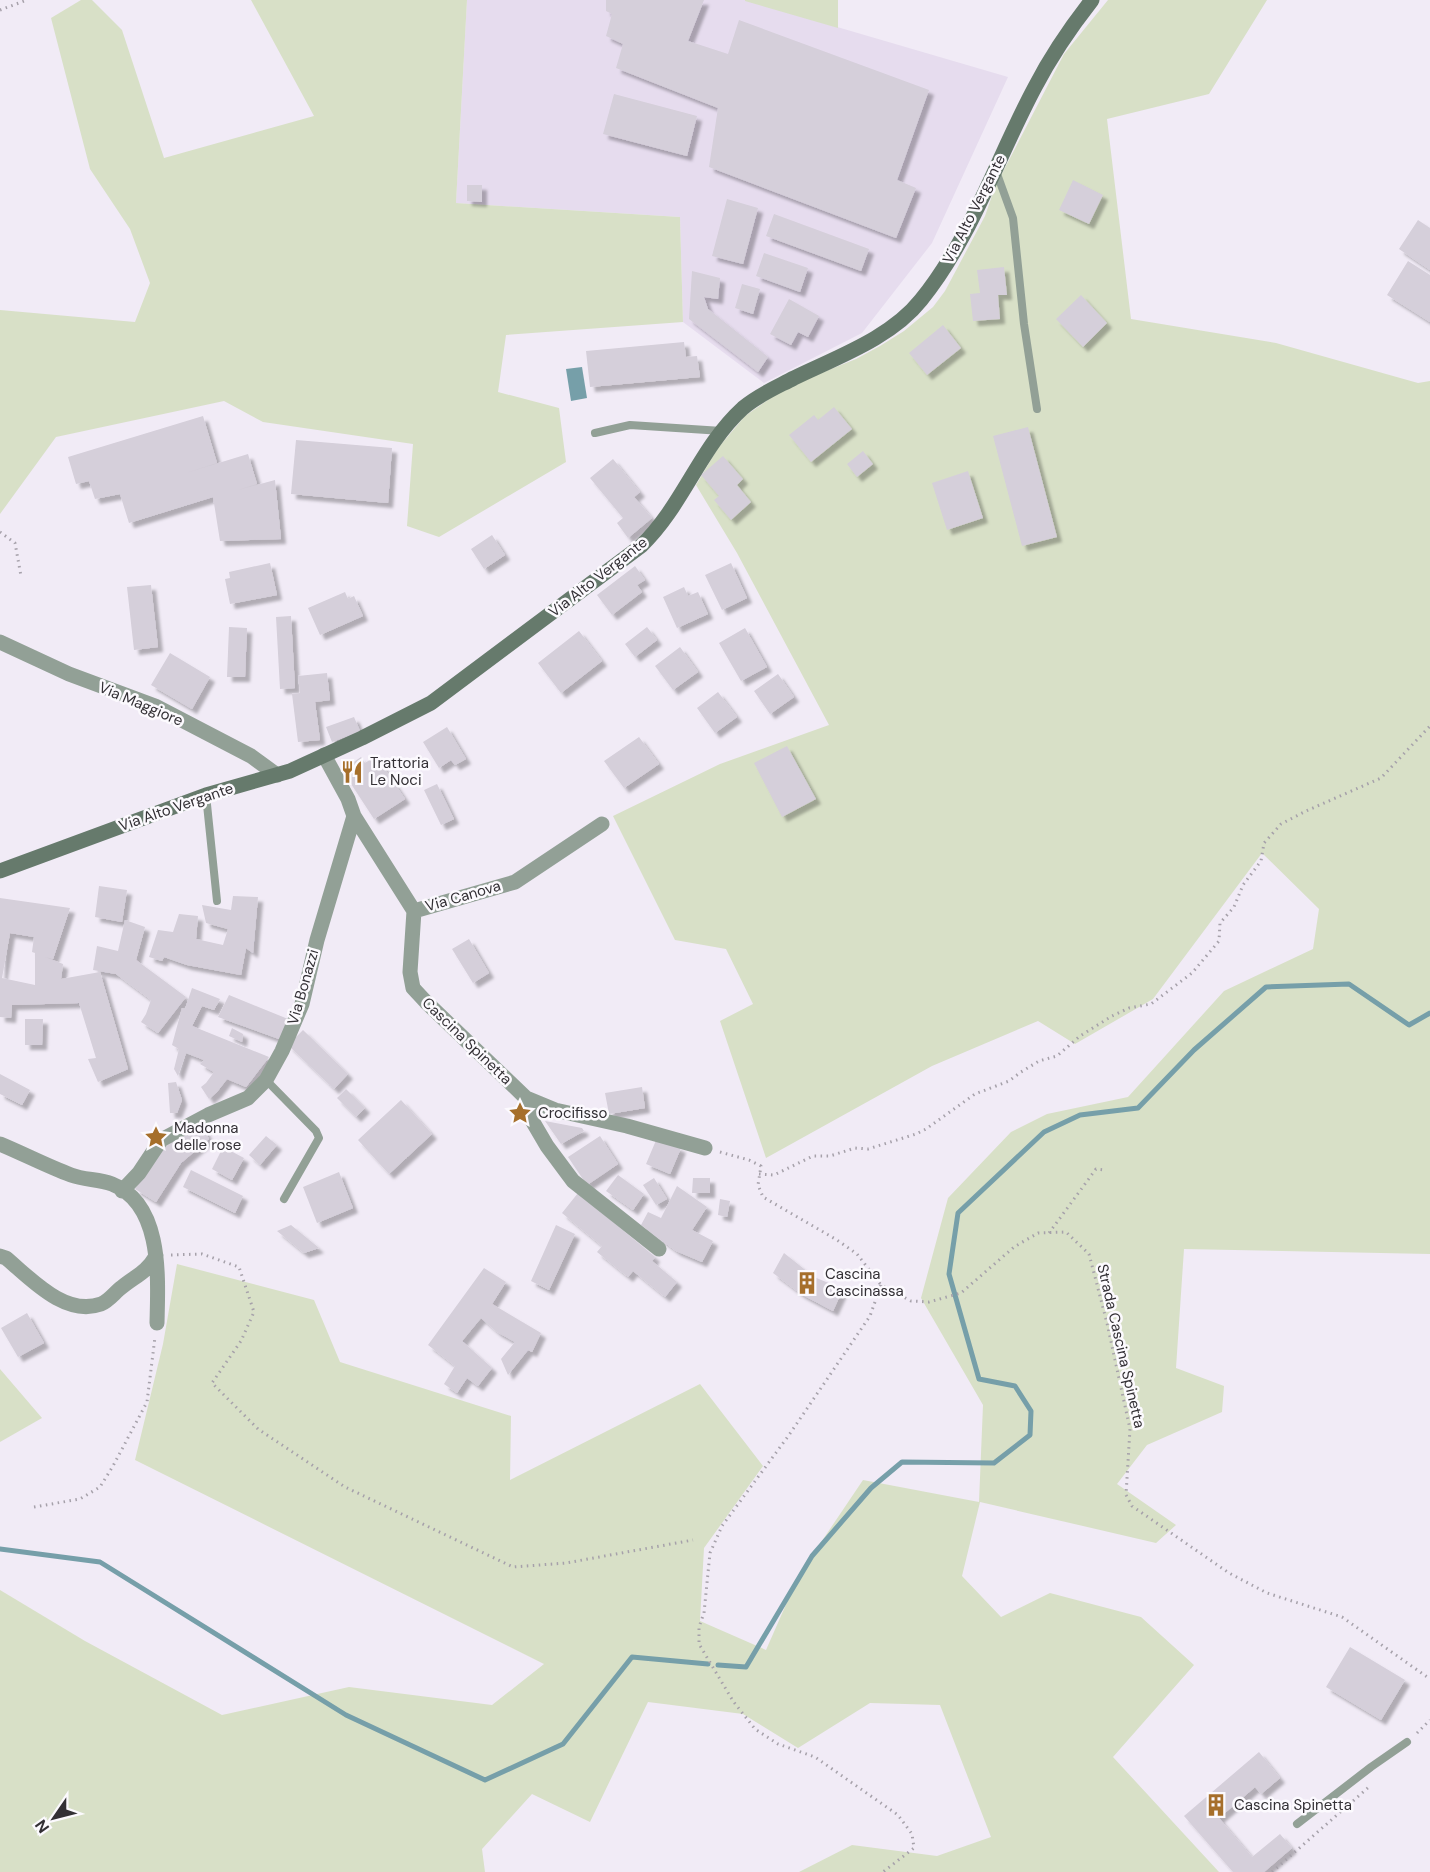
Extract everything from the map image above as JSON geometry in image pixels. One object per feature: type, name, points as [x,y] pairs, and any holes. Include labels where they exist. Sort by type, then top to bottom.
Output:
[{"type":"main road","name":"Via Alto Vergante","points":[[0,871],[206,795],[324,755],[431,703],[641,546],[669,514],[722,431],[746,406],[767,392],[875,337],[901,320],[920,302],[940,275],[964,234],[1035,88],[1065,35],[1092,0]]},
{"type":"street","name":"Via Maggiore","points":[[0,642],[68,678],[155,706],[251,756],[272,774]]},
{"type":"street","name":"Via Canova","points":[[324,755],[348,799],[354,816],[414,911],[514,882],[602,824]]},
{"type":"street","name":"Via Bonazzi","points":[[122,1191],[139,1173],[161,1140],[208,1114],[248,1098],[266,1080],[282,1052],[302,1004],[317,940],[354,816]]},
{"type":"street","name":"Cascina Spinetta","points":[[414,911],[410,972],[413,988],[526,1098],[555,1110],[627,1126],[705,1148]]},
{"type":"street","name":"Cascina Spinetta","points":[[526,1098],[530,1117],[547,1146],[573,1181],[659,1249]]},
{"type":"street","points":[[0,1143],[74,1176],[112,1184],[136,1201],[153,1232],[158,1277],[157,1323]]},
{"type":"street","points":[[0,1256],[6,1258],[47,1291],[71,1306],[87,1308],[104,1304],[122,1287],[147,1270],[156,1256]]},
{"type":"lane","points":[[995,169],[1013,218],[1024,324],[1037,409]]},
{"type":"lane","points":[[596,433],[630,425],[722,431]]},
{"type":"lane","points":[[206,795],[217,902]]},
{"type":"lane","points":[[266,1080],[316,1131],[320,1138],[284,1199]]},
{"type":"lane","points":[[1297,1824],[1407,1742]]},
{"type":"path","points":[[0,10],[27,0]]},
{"type":"path","points":[[0,532],[15,543],[21,576]]},
{"type":"path","points":[[759,1174],[774,1175],[813,1156],[831,1156],[855,1148],[868,1149],[916,1134],[975,1094],[1009,1081],[1039,1061],[1057,1056],[1080,1036],[1112,1016],[1129,1008],[1151,1004],[1192,973],[1219,941],[1220,923],[1234,907],[1243,885],[1262,861],[1264,843],[1281,824],[1381,778],[1430,726]]},
{"type":"path","points":[[705,1148],[749,1160],[761,1166],[758,1185],[763,1197],[857,1254],[881,1285],[911,1301],[929,1302],[961,1293],[1014,1247],[1038,1233],[1049,1233],[1096,1169],[1104,1170]]},
{"type":"path","name":"Strada Cascina Spinetta","points":[[1049,1233],[1066,1232],[1089,1254],[1130,1429],[1126,1495],[1132,1506],[1229,1573],[1267,1593],[1342,1617],[1430,1679]]},
{"type":"path","points":[[156,1256],[202,1254],[239,1267],[254,1312],[241,1341],[212,1383],[258,1429],[345,1487],[513,1567],[566,1563],[693,1540]]},
{"type":"path","points":[[881,1285],[870,1316],[782,1444],[722,1526],[710,1552],[704,1613],[699,1627],[699,1644],[733,1701],[755,1729],[778,1744],[815,1757],[898,1815],[912,1834],[914,1848],[883,1872]]},
{"type":"path","points":[[34,1507],[80,1498],[100,1487],[147,1402],[157,1323]]},
{"type":"path","points":[[1407,1742],[1430,1720]]},
{"type":"path","points":[[1272,1872],[1371,1785]]},
{"type":"shaded area","points":[[467,0],[745,0],[1008,77],[932,243],[862,333],[764,383],[683,322],[680,217],[456,203]]},
{"type":"green space","points":[[81,0],[92,0],[122,30],[164,158],[314,116],[251,0],[467,0],[456,203],[680,217],[683,322],[506,335],[498,392],[559,408],[566,462],[439,537],[407,526],[413,444],[263,422],[224,401],[56,437],[0,514],[0,310],[135,322],[150,283],[130,229],[90,169],[51,18]]},
{"type":"green space","points":[[838,0],[838,28],[745,1]]},
{"type":"green space","points":[[1108,0],[1267,0],[1209,94],[1107,119],[1131,319],[1276,343],[1418,383],[1430,381],[1430,1254],[1184,1249],[1176,1368],[1224,1386],[1222,1412],[1147,1445],[1117,1484],[1176,1525],[1156,1543],[980,1502],[962,1576],[1001,1617],[1050,1593],[1141,1617],[1194,1665],[1113,1757],[1219,1872],[799,1872],[852,1845],[937,1856],[991,1837],[940,1705],[870,1703],[798,1748],[743,1714],[648,1702],[590,1822],[532,1794],[482,1849],[485,1872],[0,1872],[0,1590],[85,1641],[222,1715],[349,1687],[492,1705],[544,1664],[135,1460],[163,1344],[177,1264],[314,1300],[340,1362],[511,1416],[510,1480],[700,1384],[763,1466],[704,1548],[700,1621],[766,1650],[799,1575],[863,1480],[979,1502],[983,1405],[921,1298],[948,1198],[1011,1132],[1047,1114],[1128,1097],[1224,991],[1313,949],[1319,909],[1262,853],[1153,999],[1075,1044],[1038,1021],[932,1066],[766,1158],[720,1021],[753,1004],[726,949],[675,940],[613,816],[720,764],[829,725],[737,553],[696,485],[718,448],[745,416],[775,395],[880,346],[904,331],[933,307],[945,291],[985,216],[995,187],[1064,54]]},
{"type":"green space","points":[[0,1369],[42,1418],[0,1442]]},
{"type":"water","points":[[582,367],[587,398],[571,401],[566,369]]},
{"type":"building","points":[[606,0],[704,0],[688,41],[728,54],[739,20],[929,90],[897,180],[916,188],[896,238],[709,167],[718,108],[616,68],[623,44],[606,36],[612,14],[606,11]]},
{"type":"building","points":[[614,94],[697,116],[687,156],[603,134]]},
{"type":"building","points":[[1073,180],[1103,195],[1089,224],[1059,210]]},
{"type":"building","points":[[467,185],[482,185],[482,202],[467,201]]},
{"type":"building","points":[[727,199],[758,208],[743,264],[712,256]]},
{"type":"building","points":[[774,214],[869,249],[861,271],[766,236]]},
{"type":"building","points":[[1418,220],[1430,228],[1430,270],[1399,249]]},
{"type":"building","points":[[764,253],[808,268],[800,292],[756,276]]},
{"type":"building","points":[[1408,261],[1430,275],[1430,322],[1387,295]]},
{"type":"building","points":[[1004,267],[1007,295],[998,295],[1000,319],[973,321],[970,294],[980,293],[977,270]]},
{"type":"building","points":[[692,271],[720,278],[718,299],[704,297],[708,309],[768,357],[758,372],[689,319]]},
{"type":"building","points":[[742,284],[760,289],[753,314],[735,308]]},
{"type":"building","points":[[1081,295],[1107,323],[1083,347],[1056,319]]},
{"type":"building","points":[[789,299],[819,316],[808,337],[798,332],[791,345],[770,334]]},
{"type":"building","points":[[943,325],[961,348],[927,375],[909,353]]},
{"type":"building","points":[[684,342],[686,357],[697,356],[700,377],[590,387],[586,351]]},
{"type":"building","points":[[834,407],[852,429],[811,462],[789,435],[814,415],[818,420]]},
{"type":"building","points":[[203,416],[217,463],[186,473],[248,454],[257,484],[238,490],[275,480],[281,539],[220,541],[213,497],[129,523],[120,494],[95,499],[89,481],[76,484],[68,457]]},
{"type":"building","points":[[1028,427],[1057,537],[1022,546],[993,436]]},
{"type":"building","points":[[296,440],[392,448],[388,503],[291,494]]},
{"type":"building","points":[[863,451],[873,464],[857,477],[847,464]]},
{"type":"building","points":[[723,456],[743,479],[737,485],[751,502],[731,520],[714,500],[719,496],[701,475]]},
{"type":"building","points":[[613,459],[640,492],[634,497],[652,518],[628,538],[617,523],[623,518],[590,478]]},
{"type":"building","points":[[968,471],[983,518],[947,530],[932,483]]},
{"type":"building","points":[[492,535],[505,555],[484,569],[471,549]]},
{"type":"building","points":[[270,563],[277,595],[230,604],[225,579],[230,578],[229,572]]},
{"type":"building","points":[[731,563],[747,598],[722,610],[705,575]]},
{"type":"building","points":[[635,566],[645,580],[637,585],[642,592],[612,615],[597,595]]},
{"type":"building","points":[[151,585],[158,647],[134,650],[127,587]]},
{"type":"building","points":[[684,587],[688,596],[698,592],[708,614],[677,628],[663,597]]},
{"type":"building","points":[[345,592],[348,599],[354,596],[363,616],[320,635],[308,608]]},
{"type":"building","points":[[291,616],[295,688],[280,689],[276,617]]},
{"type":"building","points":[[229,627],[247,628],[245,677],[227,677]]},
{"type":"building","points":[[647,627],[657,640],[635,657],[625,644]]},
{"type":"building","points":[[745,628],[767,667],[741,681],[719,643]]},
{"type":"building","points":[[579,631],[602,661],[561,693],[538,663]]},
{"type":"building","points":[[680,647],[698,672],[673,690],[655,666]]},
{"type":"building","points":[[170,653],[210,677],[192,709],[151,685]]},
{"type":"building","points":[[327,673],[330,700],[315,702],[320,740],[298,742],[292,694],[300,693],[298,676]]},
{"type":"building","points":[[778,674],[794,697],[770,714],[754,691]]},
{"type":"building","points":[[718,692],[737,717],[715,733],[697,708]]},
{"type":"building","points":[[354,717],[360,731],[332,742],[326,727]]},
{"type":"building","points":[[447,727],[466,759],[455,765],[451,760],[439,768],[423,742]]},
{"type":"building","points":[[639,737],[659,764],[624,788],[604,761]]},
{"type":"building","points":[[787,746],[816,799],[782,817],[754,763]]},
{"type":"building","points":[[376,756],[405,799],[374,819],[342,770],[361,757],[365,763]]},
{"type":"building","points":[[437,784],[454,819],[441,825],[424,790]]},
{"type":"building","points":[[99,886],[127,890],[122,922],[95,917]]},
{"type":"building","points":[[233,896],[258,897],[253,953],[246,948],[241,975],[187,965],[164,957],[162,961],[149,957],[158,930],[173,932],[179,914],[198,916],[196,939],[223,945],[228,929],[206,923],[202,905],[231,910]]},
{"type":"building","points":[[0,898],[70,908],[53,959],[45,957],[63,964],[61,979],[100,972],[128,1069],[98,1082],[88,1059],[96,1058],[79,1003],[12,1005],[11,1018],[0,1017]],"holes":[[[10,933],[34,937],[32,952],[35,953],[35,985],[2,978]]]},
{"type":"building","points":[[125,920],[145,927],[136,960],[186,997],[158,1033],[141,1022],[151,1000],[116,974],[93,970],[97,946],[118,951]]},
{"type":"building","points":[[469,939],[489,973],[473,983],[452,949]]},
{"type":"building","points":[[192,988],[220,999],[214,1010],[202,1006],[192,1026],[269,1057],[246,1087],[227,1079],[209,1099],[201,1087],[214,1072],[200,1064],[204,1060],[186,1053],[178,1076],[174,1069],[179,1049],[172,1045],[182,1008],[185,1009]]},
{"type":"building","points":[[229,995],[288,1019],[279,1039],[218,1017]]},
{"type":"building","points":[[25,1019],[43,1019],[42,1045],[25,1045]]},
{"type":"building","points":[[232,1028],[243,1034],[242,1042],[229,1036]]},
{"type":"building","points":[[303,1030],[348,1074],[334,1089],[288,1045]]},
{"type":"building","points":[[0,1074],[30,1090],[22,1105],[0,1094]]},
{"type":"building","points":[[176,1082],[182,1100],[177,1113],[170,1113],[168,1083]]},
{"type":"building","points":[[642,1087],[645,1108],[609,1114],[605,1093]]},
{"type":"building","points":[[346,1089],[365,1108],[356,1117],[337,1098]]},
{"type":"building","points":[[401,1100],[432,1134],[389,1174],[358,1140]]},
{"type":"building","points":[[200,1121],[209,1139],[181,1163],[156,1202],[135,1189],[165,1142]]},
{"type":"building","points":[[545,1121],[582,1128],[584,1131],[561,1144]]},
{"type":"building","points":[[266,1136],[277,1145],[260,1165],[249,1155]]},
{"type":"building","points":[[600,1136],[618,1164],[587,1185],[568,1157]]},
{"type":"building","points":[[657,1138],[681,1148],[670,1174],[646,1164]]},
{"type":"building","points":[[223,1147],[244,1158],[232,1180],[212,1169]]},
{"type":"building","points":[[191,1170],[243,1196],[235,1213],[183,1187]]},
{"type":"building","points":[[339,1172],[353,1208],[317,1223],[303,1187]]},
{"type":"building","points":[[618,1175],[644,1194],[633,1210],[606,1191]]},
{"type":"building","points":[[654,1178],[667,1199],[656,1205],[643,1185]]},
{"type":"building","points":[[693,1178],[710,1178],[710,1193],[692,1193]]},
{"type":"building","points":[[677,1186],[707,1207],[692,1230],[713,1241],[702,1262],[676,1251],[641,1225],[648,1212],[661,1218]]},
{"type":"building","points":[[578,1193],[655,1257],[652,1261],[677,1282],[665,1297],[633,1271],[628,1277],[597,1252],[602,1246],[562,1213]]},
{"type":"building","points":[[720,1199],[730,1201],[727,1217],[718,1215]]},
{"type":"building","points":[[291,1225],[319,1248],[304,1253],[277,1231]]},
{"type":"building","points":[[556,1225],[575,1234],[549,1290],[531,1281]]},
{"type":"building","name":"Cascina Cascinassa","points":[[784,1253],[814,1277],[843,1289],[833,1311],[801,1294],[773,1273]]},
{"type":"building","points":[[484,1268],[506,1282],[492,1304],[541,1333],[532,1352],[528,1350],[508,1375],[501,1359],[515,1342],[497,1332],[481,1318],[462,1341],[492,1368],[478,1386],[467,1378],[457,1393],[444,1384],[455,1366],[428,1345]]},
{"type":"building","points":[[27,1313],[44,1343],[18,1357],[1,1328]]},
{"type":"building","points":[[1350,1647],[1405,1680],[1381,1720],[1326,1687]]},
{"type":"building","name":"Cascina Spinetta","points":[[1259,1752],[1280,1778],[1261,1794],[1255,1787],[1219,1818],[1252,1857],[1280,1834],[1292,1848],[1264,1872],[1233,1872],[1184,1816]]},
{"type":"waterway","points":[[718,1665],[746,1667],[812,1556],[871,1488],[902,1462],[994,1463],[1030,1435],[1031,1411],[1015,1386],[979,1379],[949,1274],[958,1213],[1044,1132],[1080,1115],[1138,1108],[1194,1050],[1266,987],[1349,984],[1409,1025],[1430,1013]]},
{"type":"waterway","points":[[0,1549],[100,1562],[346,1715],[485,1780],[563,1744],[632,1657],[708,1664]]},
{"type":"place","name":"Trattoria Le Noci","points":[[352,772]]},
{"type":"place","name":"Crocifisso","points":[[520,1113]]},
{"type":"place","name":"Madonna delle rose","points":[[156,1137]]},
{"type":"place","name":"Cascina Cascinassa","points":[[807,1283]]},
{"type":"place","name":"Cascina Spinetta","points":[[1216,1805]]}]
